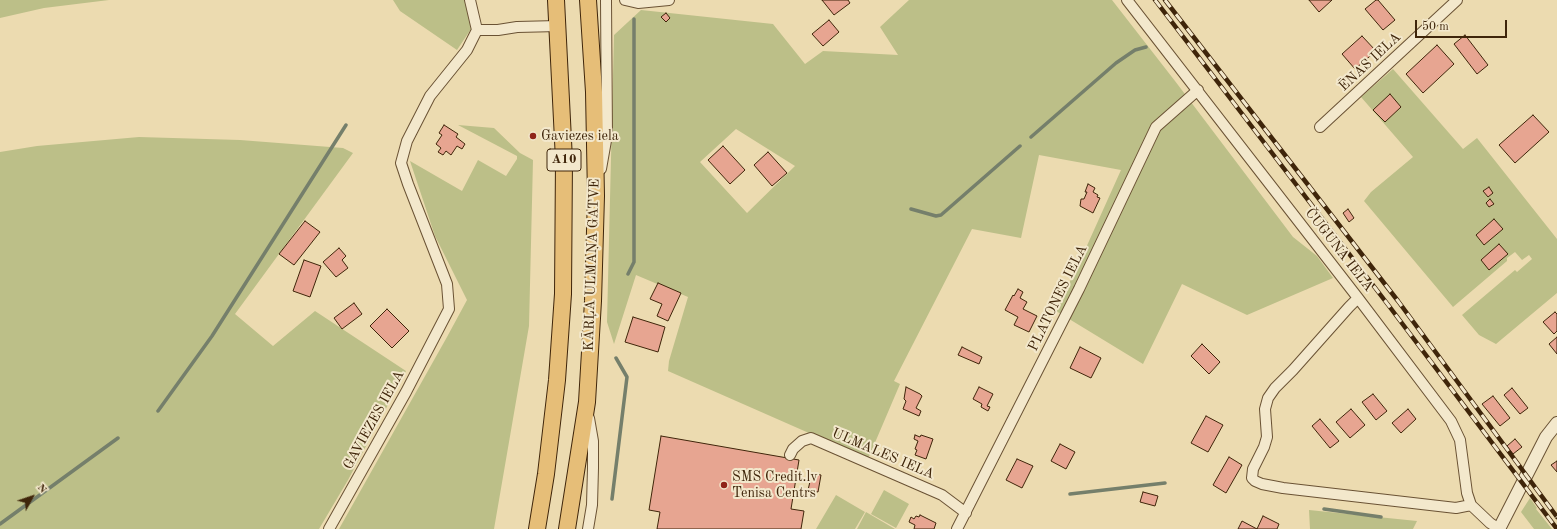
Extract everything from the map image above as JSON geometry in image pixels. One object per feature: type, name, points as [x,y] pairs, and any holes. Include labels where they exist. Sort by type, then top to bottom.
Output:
[{"type":"highway","name":"KĀRĻA ULMAŅA GATVE","points":[[536,529],[546,474],[563,294],[564,160],[556,0]]},
{"type":"highway","name":"KĀRĻA ULMAŅA GATVE","points":[[567,529],[587,402],[592,300],[596,196],[594,92],[588,0]]},
{"type":"street","points":[[470,0],[477,30],[558,26]]},
{"type":"street","points":[[596,196],[607,135],[606,0]]},
{"type":"street","points":[[625,0],[638,2],[669,0]]},
{"type":"street","name":"ČUGUNA IELA","points":[[1127,0],[1198,90],[1451,421],[1460,440],[1467,493],[1471,504]]},
{"type":"street","name":"ĒNAS IELA","points":[[1320,128],[1457,0]]},
{"type":"street","name":"GAVIEZES IELA","points":[[329,529],[406,392],[449,309],[447,284],[401,163],[406,141],[430,96],[467,50],[477,30]]},
{"type":"street","name":"PLATONES IELA","points":[[957,529],[1078,289],[1156,127],[1198,90]]},
{"type":"street","points":[[1358,298],[1348,307],[1293,370],[1274,388],[1268,398],[1265,409],[1267,437],[1264,447],[1253,469],[1252,478],[1255,481],[1262,484],[1283,488],[1456,508],[1471,504],[1487,520],[1499,529],[1546,437],[1557,423]]},
{"type":"street","points":[[587,402],[593,441],[592,505],[588,529]]},
{"type":"street","name":"ULMALES IELA","points":[[790,455],[793,449],[802,441],[811,438],[942,495],[966,512]]},
{"type":"green space","points":[[0,0],[109,0],[44,8],[0,18]]},
{"type":"green space","points":[[393,0],[466,0],[471,29],[457,50],[400,11]]},
{"type":"green space","points":[[909,0],[1112,0],[1293,237],[1317,256],[1333,278],[1247,315],[1182,284],[1143,364],[1056,311],[1121,170],[1039,155],[1021,238],[972,229],[894,381],[900,384],[868,459],[668,371],[669,361],[688,297],[636,275],[614,344],[607,322],[614,35],[641,10],[773,24],[805,64],[823,51],[898,55],[880,27]],"holes":[[[736,129],[795,166],[747,213],[700,162]]]},
{"type":"green space","points":[[1393,69],[1463,149],[1477,138],[1557,239],[1557,293],[1496,344],[1479,335],[1462,315],[1515,270],[1517,272],[1532,259],[1529,255],[1522,260],[1515,252],[1507,258],[1507,261],[1453,307],[1364,201],[1371,192],[1413,157],[1361,97]]},
{"type":"green space","points":[[458,125],[494,128],[520,153],[533,160],[529,326],[494,529],[339,529],[467,300],[435,236],[410,161],[462,191],[478,160],[506,176],[517,159],[517,156]]},
{"type":"green space","points":[[139,137],[240,140],[343,148],[353,153],[235,314],[273,346],[315,311],[406,371],[348,480],[319,529],[0,529],[0,152],[37,146]]},
{"type":"green space","points":[[884,490],[909,504],[896,528],[871,514]]},
{"type":"green space","points":[[836,495],[865,512],[855,529],[816,529]]},
{"type":"green space","points":[[1530,498],[1537,508],[1536,509],[1552,529],[1534,529],[1521,512]]},
{"type":"green space","points":[[1309,510],[1417,521],[1413,529],[1310,529]]},
{"type":"green space","points":[[866,512],[895,529],[857,529]]},
{"type":"building","points":[[822,0],[848,0],[850,3],[834,15]]},
{"type":"building","points":[[1309,0],[1332,0],[1319,12]]},
{"type":"building","points":[[1378,0],[1395,20],[1383,30],[1365,9]]},
{"type":"building","points":[[666,13],[670,18],[666,22],[661,17]]},
{"type":"building","points":[[829,20],[839,32],[823,46],[812,34]]},
{"type":"building","points":[[1465,35],[1488,65],[1477,74],[1454,44]]},
{"type":"building","points":[[1362,36],[1376,51],[1355,69],[1342,54]]},
{"type":"building","points":[[1437,45],[1454,64],[1423,93],[1406,74]]},
{"type":"building","points":[[1390,94],[1401,107],[1385,122],[1373,110]]},
{"type":"building","points":[[1533,115],[1549,132],[1515,163],[1499,145]]},
{"type":"building","points":[[444,125],[458,134],[456,137],[465,144],[462,149],[457,146],[451,155],[446,151],[443,155],[438,152],[441,148],[436,144],[442,135],[439,133]]},
{"type":"building","points":[[723,146],[745,170],[730,184],[708,160]]},
{"type":"building","points":[[768,152],[787,173],[772,186],[754,165]]},
{"type":"building","points":[[1088,184],[1095,188],[1093,192],[1100,198],[1093,213],[1080,206],[1081,199],[1084,199],[1087,192],[1085,192]]},
{"type":"building","points":[[1489,187],[1493,193],[1488,197],[1483,191]]},
{"type":"building","points":[[1490,199],[1494,204],[1489,207],[1486,203]]},
{"type":"building","points":[[1348,209],[1354,218],[1349,222],[1343,213]]},
{"type":"building","points":[[1494,219],[1503,229],[1484,245],[1476,235]]},
{"type":"building","points":[[305,221],[320,232],[294,265],[279,254]]},
{"type":"building","points":[[1499,244],[1508,254],[1489,270],[1481,260]]},
{"type":"building","points":[[339,248],[346,256],[342,260],[348,268],[336,277],[323,262]]},
{"type":"building","points":[[304,260],[321,266],[310,297],[293,291]]},
{"type":"building","points":[[658,283],[681,293],[668,321],[657,316],[662,304],[650,299]]},
{"type":"building","points":[[1018,289],[1023,292],[1020,298],[1027,302],[1023,309],[1037,316],[1029,332],[1014,325],[1018,317],[1005,310]]},
{"type":"building","points":[[354,303],[362,314],[342,329],[334,318]]},
{"type":"building","points":[[387,309],[409,331],[392,348],[370,326]]},
{"type":"building","points":[[1555,312],[1557,314],[1557,331],[1554,334],[1543,322]]},
{"type":"building","points":[[633,317],[665,327],[658,352],[625,342]]},
{"type":"building","points":[[1557,337],[1557,354],[1549,344]]},
{"type":"building","points":[[1202,344],[1220,362],[1209,374],[1191,356]]},
{"type":"building","points":[[962,347],[982,357],[979,364],[958,355]]},
{"type":"building","points":[[1080,347],[1101,358],[1091,378],[1070,368]]},
{"type":"building","points":[[906,387],[922,396],[916,408],[921,411],[919,416],[903,409],[906,401],[904,399]]},
{"type":"building","points":[[979,387],[993,394],[987,406],[990,407],[988,411],[981,407],[982,404],[973,399]]},
{"type":"building","points":[[1512,388],[1528,408],[1520,414],[1504,395]]},
{"type":"building","points":[[1373,394],[1387,411],[1376,420],[1362,402]]},
{"type":"building","points":[[1493,396],[1510,418],[1500,426],[1482,404]]},
{"type":"building","points":[[1351,409],[1365,425],[1350,438],[1336,422]]},
{"type":"building","points":[[1408,409],[1416,419],[1401,433],[1392,423]]},
{"type":"building","points":[[1206,416],[1223,425],[1208,452],[1191,443]]},
{"type":"building","points":[[1320,419],[1339,441],[1330,448],[1312,426]]},
{"type":"building","points":[[915,435],[920,437],[921,435],[933,439],[926,459],[915,455],[917,450],[915,449],[918,441],[914,439]]},
{"type":"building","name":"SMS Credit.lv Tenisa Centrs","points":[[661,436],[799,460],[791,509],[804,511],[801,529],[657,529],[660,512],[649,510]]},
{"type":"building","points":[[1515,439],[1522,447],[1513,454],[1507,446]]},
{"type":"building","points":[[1060,444],[1075,452],[1066,469],[1051,461]]},
{"type":"building","points":[[1229,457],[1242,465],[1226,493],[1213,485]]},
{"type":"building","points":[[1017,459],[1033,466],[1022,488],[1006,480]]},
{"type":"building","points":[[1557,461],[1557,472],[1551,465]]},
{"type":"building","points":[[812,473],[821,475],[818,492],[808,490]]},
{"type":"building","points":[[1143,492],[1158,496],[1155,506],[1140,502]]},
{"type":"building","points":[[920,515],[936,523],[934,529],[914,529],[915,525],[909,522],[911,517],[914,519],[916,516],[919,517]]},
{"type":"building","points":[[1263,516],[1279,524],[1277,529],[1257,529]]},
{"type":"building","points":[[1242,521],[1257,529],[1238,529]]},
{"type":"waterway","points":[[628,274],[634,262],[634,19]]},
{"type":"waterway","points":[[1031,137],[1116,63],[1135,50],[1146,47]]},
{"type":"waterway","points":[[158,411],[212,336],[346,125]]},
{"type":"waterway","points":[[911,209],[936,216],[941,215],[1020,146]]},
{"type":"waterway","points":[[612,499],[627,377],[616,358]]},
{"type":"waterway","points":[[0,524],[118,438]]},
{"type":"waterway","points":[[1070,494],[1165,483]]},
{"type":"waterway","points":[[1324,509],[1381,517]]},
{"type":"railway","points":[[1155,0],[1557,529]]},
{"type":"railway","points":[[1165,0],[1398,301],[1557,517]]},
{"type":"place","name":"Gaviezes iela","points":[[533,136]]},
{"type":"place","name":"SMS Credit.lv Tenisa Centrs","points":[[724,485]]}]
